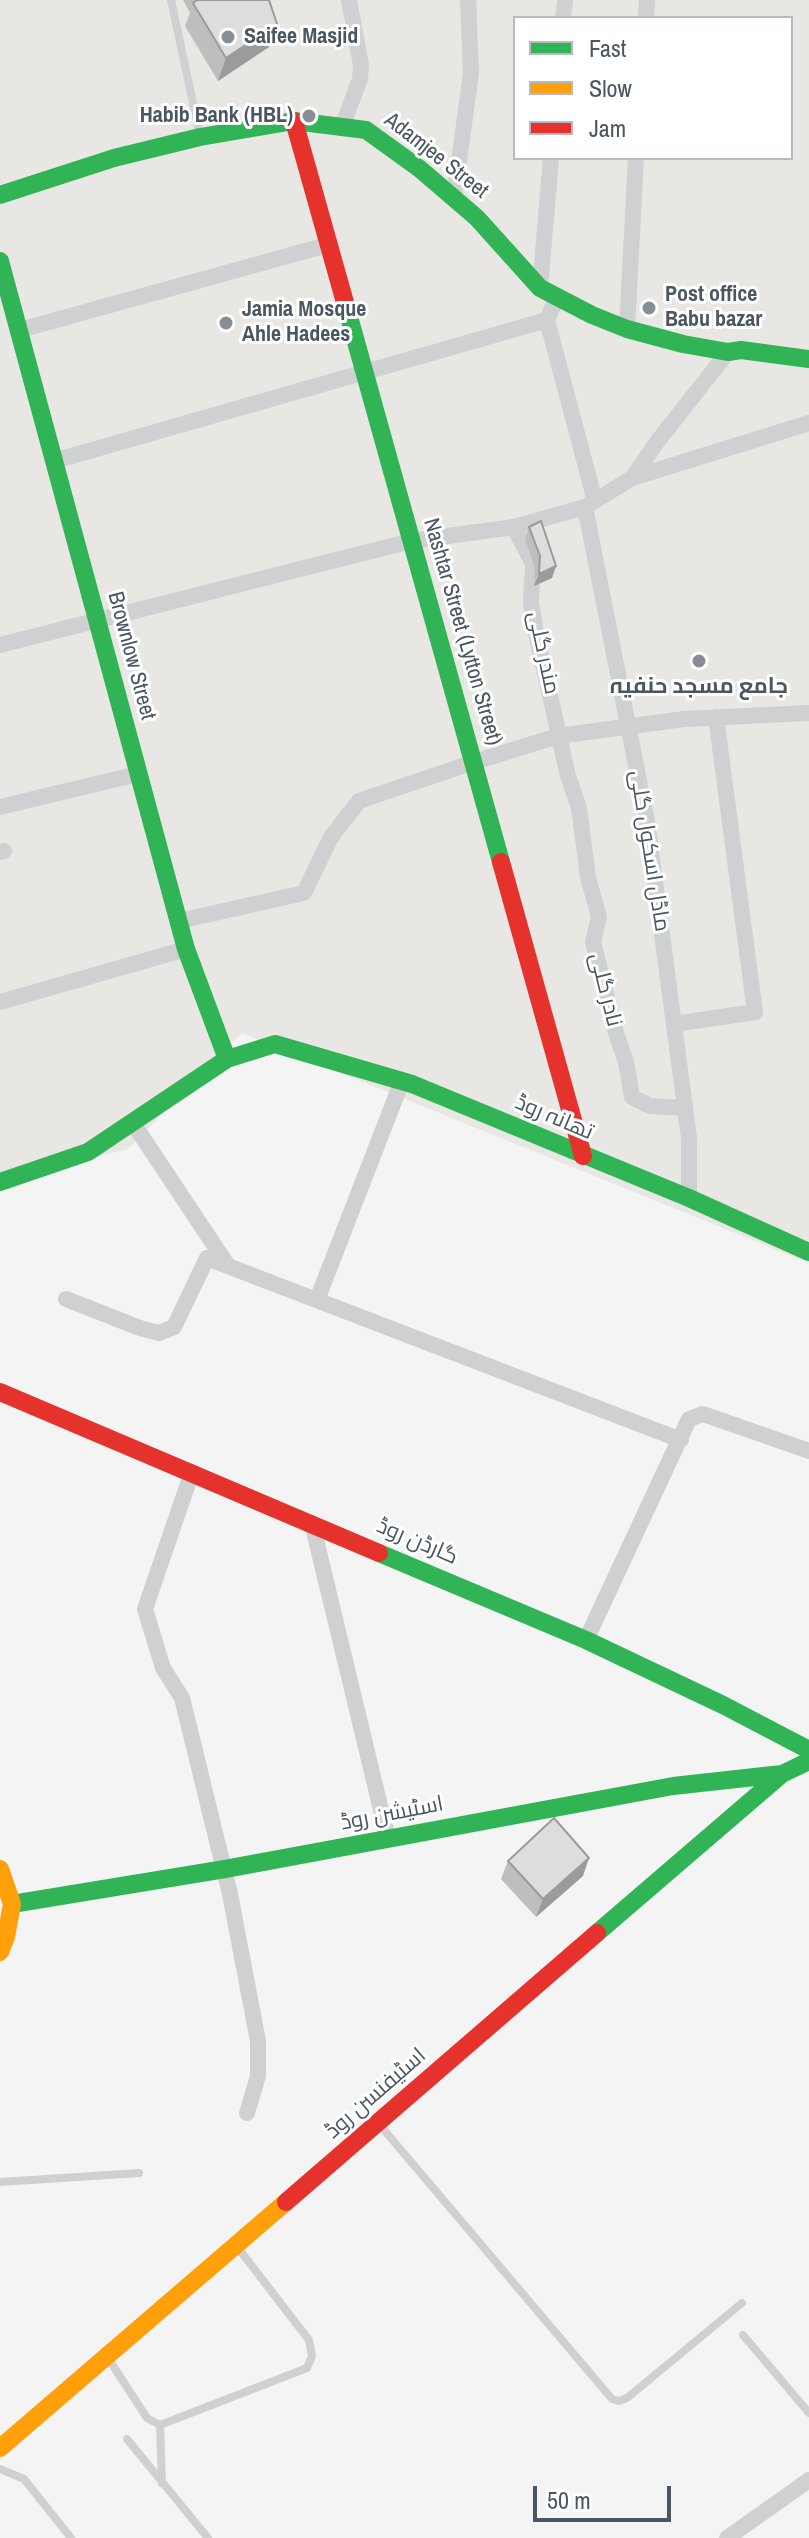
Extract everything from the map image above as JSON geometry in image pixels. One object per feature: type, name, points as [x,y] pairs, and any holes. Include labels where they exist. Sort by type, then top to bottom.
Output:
[{"type":"street","points":[[342,127],[360,79],[361,65],[349,0]]},
{"type":"street","points":[[454,198],[471,73],[468,0]]},
{"type":"street","name":"Adamjee Street","points":[[0,195],[114,158],[200,137],[294,121],[366,130],[420,169],[477,218],[548,292],[592,315],[627,329],[728,352],[741,350],[809,359]]},
{"type":"street","name":"Nashtar Street (Lytton Street)","points":[[294,121],[583,1156]]},
{"type":"street","points":[[54,461],[547,320],[551,160]]},
{"type":"street","points":[[627,329],[636,160]]},
{"type":"street","points":[[20,330],[327,245]]},
{"type":"street","name":"Brownlow Street","points":[[0,261],[186,949],[227,1059]]},
{"type":"street","name":"ماڈل اسکول گلی","points":[[547,320],[590,504],[647,821],[689,1138],[689,1198]]},
{"type":"street","points":[[632,478],[728,352]]},
{"type":"street","points":[[0,645],[411,541],[514,527],[590,504],[632,478],[809,423]]},
{"type":"street","name":"مندر گلی","points":[[514,527],[533,564],[531,603],[558,736]]},
{"type":"street","points":[[179,921],[304,893],[331,837],[359,801],[474,762],[558,736],[628,725],[809,713]]},
{"type":"street","points":[[674,1024],[755,1012],[716,717]]},
{"type":"street","name":"نادر گلی","points":[[558,736],[579,808],[588,877],[599,917],[593,942],[626,1062],[632,1097],[650,1106],[685,1108]]},
{"type":"street","points":[[0,807],[138,774]]},
{"type":"street","points":[[0,1002],[186,949]]},
{"type":"street","name":"تھانہ روڈ","points":[[227,1059],[275,1044],[402,1081],[689,1198],[809,1252]]},
{"type":"street","points":[[0,1182],[88,1152],[227,1059]]},
{"type":"street","points":[[317,1300],[402,1081]]},
{"type":"street","points":[[133,1123],[228,1266]]},
{"type":"street","points":[[66,1299],[159,1333],[174,1327],[207,1258],[681,1440]]},
{"type":"street","name":"گارڈن روڈ","points":[[0,1392],[586,1640],[809,1750]]},
{"type":"street","points":[[586,1640],[689,1419],[703,1414],[809,1451]]},
{"type":"street","points":[[192,1472],[145,1609],[163,1668],[182,1698],[225,1869],[258,2041],[258,2076],[247,2113]]},
{"type":"street","points":[[312,1523],[388,1839]]},
{"type":"street","points":[[782,1774],[809,1761]]},
{"type":"street","name":"اسٹیشن روڈ","points":[[12,1904],[225,1869],[673,1786],[782,1774]]},
{"type":"street","name":"اسٹیفنسن روڈ","points":[[0,2448],[782,1774]]},
{"type":"street","points":[[0,1869],[12,1904],[0,1952]]},
{"type":"street","points":[[727,2538],[809,2480]]},
{"type":"lane","points":[[171,0],[200,137]]},
{"type":"lane","points":[[378,2124],[612,2399],[619,2401],[627,2398],[742,2303]]},
{"type":"lane","points":[[0,2182],[139,2173]]},
{"type":"lane","points":[[108,2358],[147,2418],[160,2425],[307,2368],[312,2356],[309,2340],[237,2246]]},
{"type":"lane","points":[[743,2335],[809,2413]]},
{"type":"lane","points":[[160,2425],[162,2484]]},
{"type":"lane","points":[[127,2439],[208,2538]]},
{"type":"lane","points":[[0,2469],[24,2479],[71,2538]]},
{"type":"shaded area","points":[[0,0],[809,0],[809,1263],[242,1033],[128,1149],[0,1180]]},
{"type":"building","points":[[197,0],[269,0],[277,24],[226,58],[193,3]]},
{"type":"building","points":[[541,521],[556,566],[539,574],[540,556],[529,527]]},
{"type":"building","points":[[554,1818],[589,1858],[543,1899],[508,1861]]},
{"type":"traffic: fast","points":[[0,195],[114,158],[200,137],[294,121],[366,130],[420,169],[477,218],[540,288],[592,315],[627,329],[683,344],[728,352],[741,350],[809,359]]},
{"type":"traffic: fast","points":[[0,261],[186,949],[227,1059]]},
{"type":"traffic: fast","points":[[346,306],[501,862]]},
{"type":"traffic: fast","points":[[0,1182],[88,1152],[227,1059],[275,1044],[412,1084],[689,1198],[809,1252]]},
{"type":"traffic: fast","points":[[379,1553],[586,1640],[809,1750]]},
{"type":"traffic: fast","points":[[597,1933],[782,1774],[809,1761]]},
{"type":"traffic: fast","points":[[12,1904],[225,1869],[673,1786],[782,1774]]},
{"type":"traffic: slow","points":[[0,1869],[12,1904],[0,1952]]},
{"type":"traffic: slow","points":[[0,2448],[286,2202]]},
{"type":"traffic: jam","points":[[294,121],[346,306]]},
{"type":"traffic: jam","points":[[501,862],[583,1156]]},
{"type":"traffic: jam","points":[[0,1392],[379,1553]]},
{"type":"traffic: jam","points":[[286,2202],[597,1933]]},
{"type":"place","name":"Saifee Masjid","points":[[228,37]]},
{"type":"place","name":"Habib Bank (HBL)","points":[[309,116]]},
{"type":"place","name":"Post office Babu bazar","points":[[649,308]]},
{"type":"place","name":"Jamia Mosque Ahle Hadees","points":[[226,323]]},
{"type":"place","name":"جامع مسجد حنفیہ","points":[[699,661]]}]
